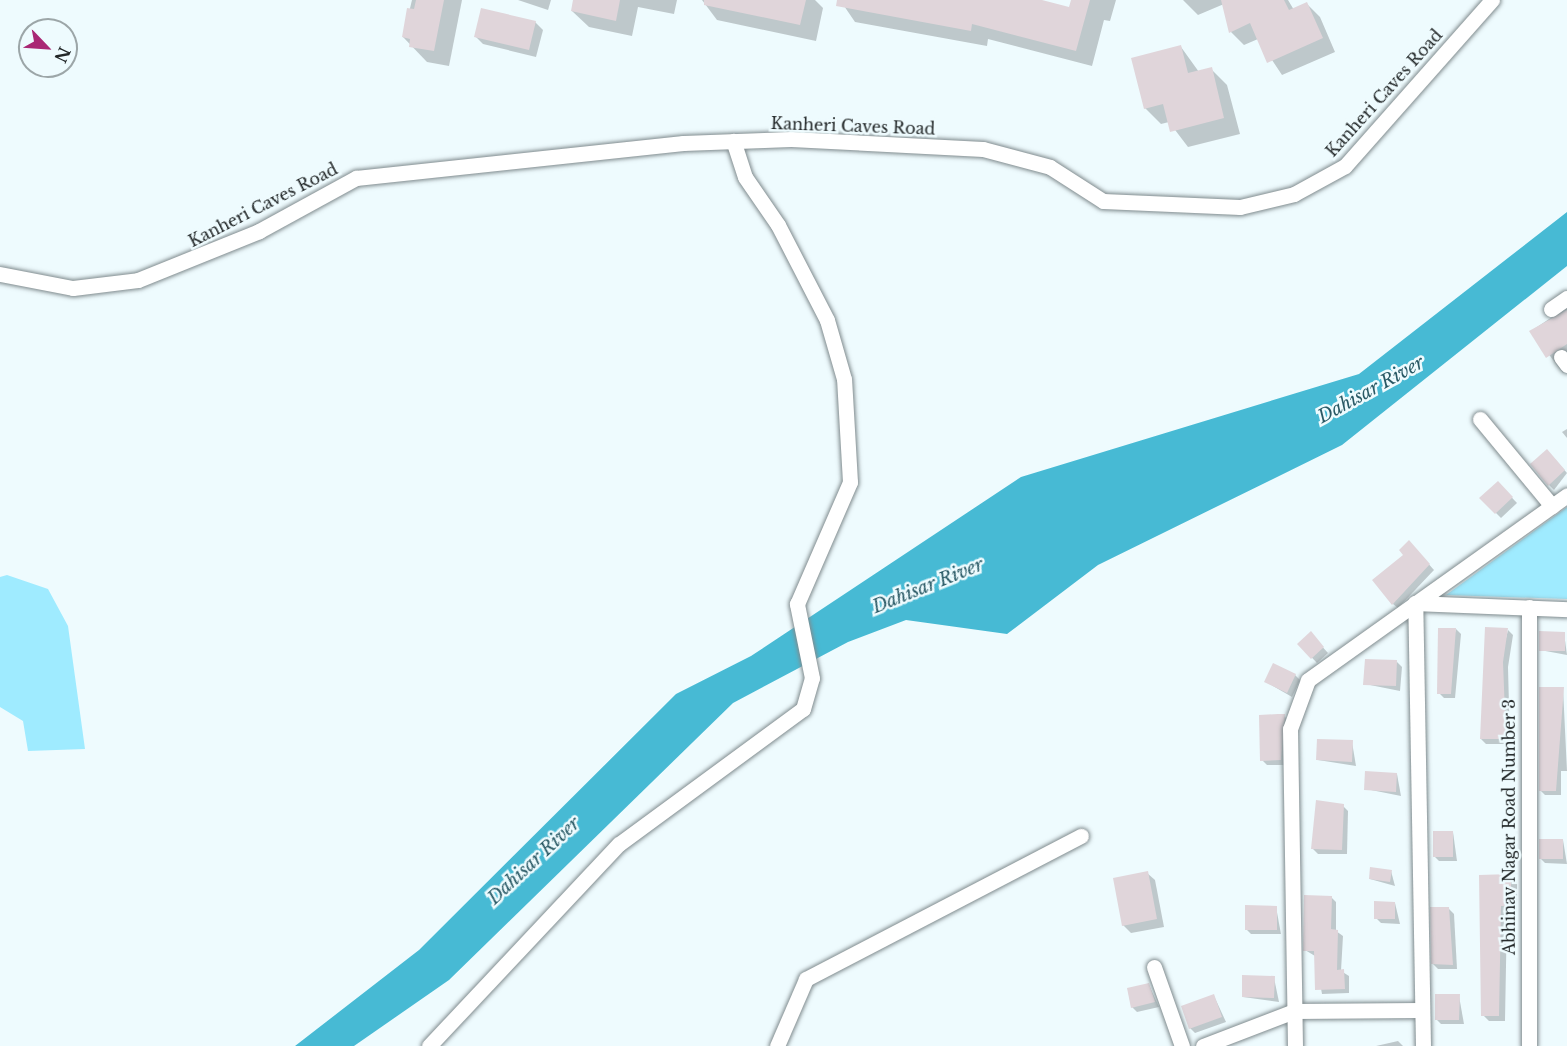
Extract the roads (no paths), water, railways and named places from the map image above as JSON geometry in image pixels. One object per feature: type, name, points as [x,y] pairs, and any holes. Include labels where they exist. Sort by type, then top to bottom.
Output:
[{"type":"street","name":"Kanheri Caves Road","points":[[0,274],[73,288],[138,280],[259,231],[356,178],[733,141],[791,139],[983,150],[1050,167],[1103,201],[1240,207],[1294,194],[1345,166],[1492,0]]},
{"type":"street","points":[[429,1046],[619,844],[803,709],[812,678],[797,604],[850,482],[844,379],[827,320],[778,225],[745,177],[733,141]]},
{"type":"street","points":[[1551,309],[1567,298]]},
{"type":"street","points":[[1480,418],[1552,506]]},
{"type":"street","points":[[1295,1046],[1290,729],[1308,680],[1567,495]]},
{"type":"street","points":[[1415,603],[1567,609]]},
{"type":"street","points":[[1415,603],[1420,1010],[1423,1046]]},
{"type":"street","name":"Abhinav Nagar Road Number 3","points":[[1529,608],[1529,1046]]},
{"type":"street","points":[[777,1046],[806,979],[1082,836]]},
{"type":"street","points":[[1154,968],[1182,1046]]},
{"type":"street","points":[[1203,1046],[1294,1011],[1420,1010]]},
{"type":"water","name":"Dahisar River","points":[[1567,212],[1567,266],[1342,445],[1098,565],[1007,634],[906,620],[848,642],[733,703],[449,980],[354,1046],[295,1046],[419,950],[676,694],[751,656],[1021,477],[1359,374]]}]
